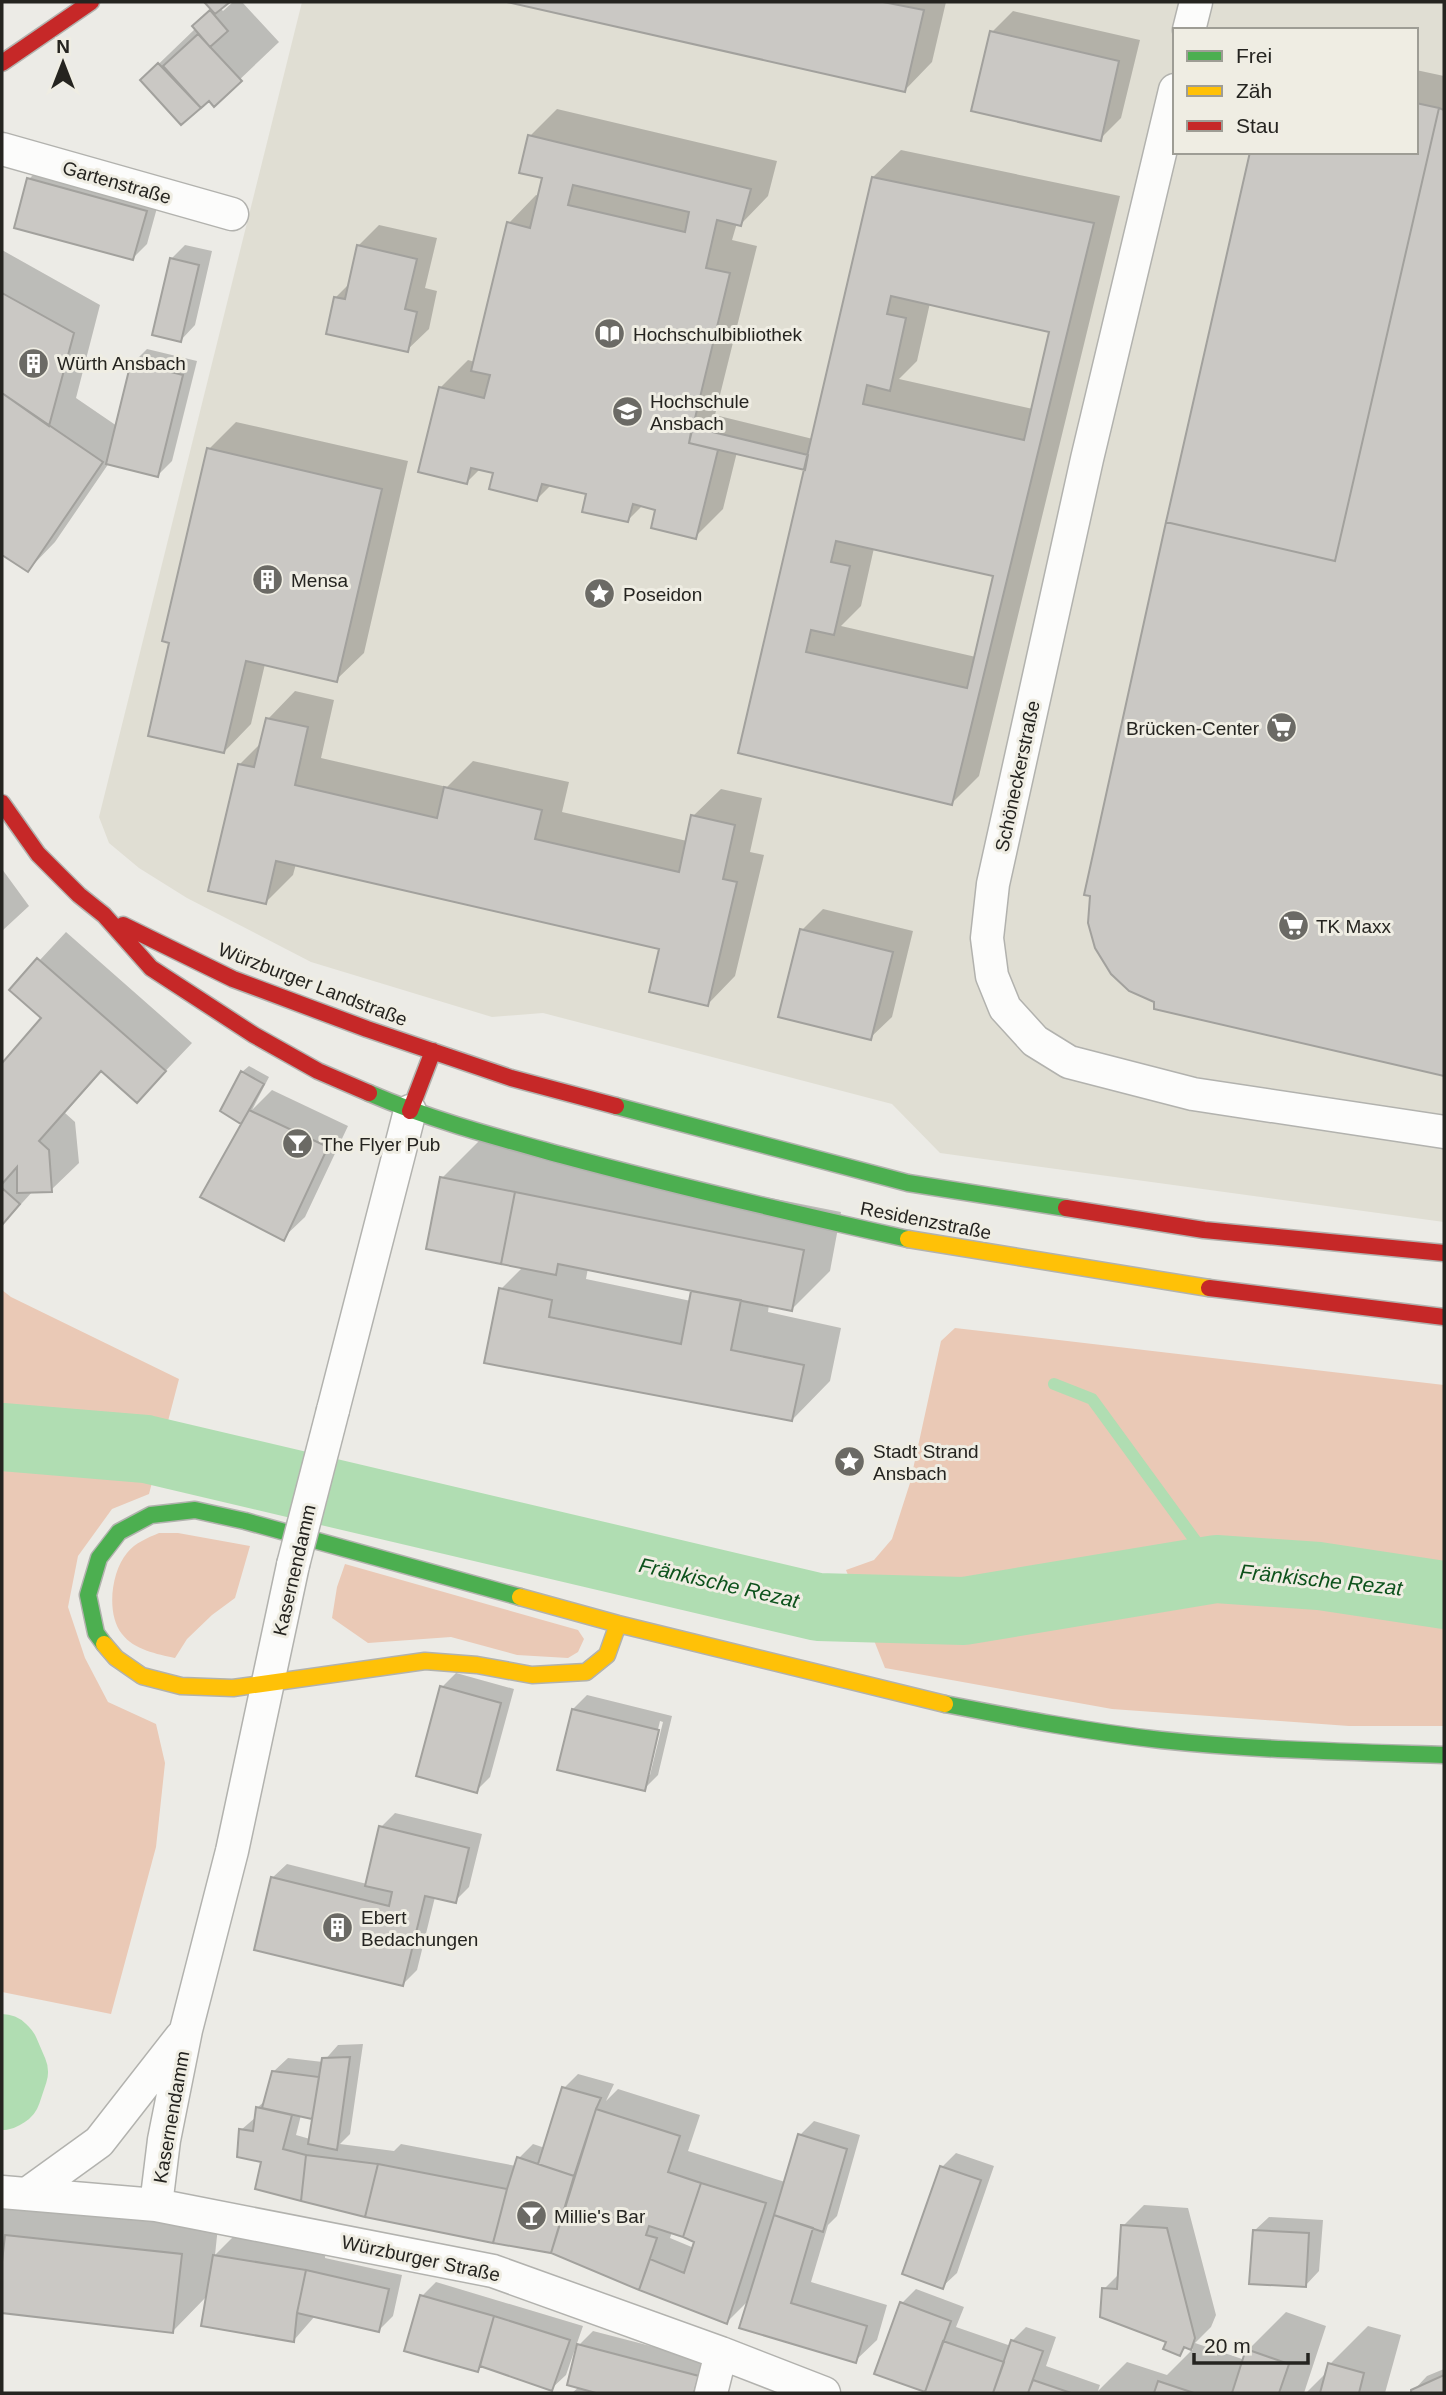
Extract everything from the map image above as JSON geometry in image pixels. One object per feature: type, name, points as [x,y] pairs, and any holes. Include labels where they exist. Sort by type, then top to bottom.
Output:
[{"type":"main road","points":[[2,63],[91,2]]},
{"type":"main road","name":"Würzburger Landstraße","points":[[2,803],[38,854],[79,895],[104,915],[151,968],[254,1035],[318,1071],[410,1111]]},
{"type":"main road","name":"Würzburger Landstraße","points":[[104,915],[233,979],[433,1051]]},
{"type":"main road","points":[[410,1111],[433,1051]]},
{"type":"main road","name":"Residenzstraße","points":[[433,1051],[538,1087],[908,1183],[1204,1230],[1444,1253]]},
{"type":"main road","name":"Residenzstraße","points":[[410,1111],[675,1186],[930,1244],[1182,1285],[1444,1318]]},
{"type":"main road","points":[[618,1624],[607,1655],[586,1672],[532,1675],[477,1665],[425,1661],[233,1688],[181,1686],[142,1676],[116,1658],[96,1633],[88,1595],[99,1558],[119,1532],[151,1515],[195,1510],[245,1521],[618,1624],[903,1695],[1030,1721],[1161,1740],[1332,1752],[1444,1755]]},
{"type":"street","points":[[1190,28],[1196,2]]},
{"type":"street","name":"Schöneckerstraße","points":[[1173,98],[1084,471],[993,884],[987,938],[992,976],[1005,1007],[1012,1016],[1035,1041],[1069,1062],[1193,1094],[1444,1132]]},
{"type":"street","name":"Gartenstraße","points":[[2,149],[232,214]]},
{"type":"street","name":"Kasernendamm","points":[[156,2205],[164,2140],[186,2030],[232,1851],[293,1565],[410,1111]]},
{"type":"street","name":"Kasernendamm","points":[[15,2193],[99,2142],[186,2030]]},
{"type":"street","name":"Würzburger Straße","points":[[15,2193],[156,2205],[493,2271],[824,2393]]},
{"type":"street","points":[[712,2393],[721,2353]]},
{"type":"shaded area","name":"Hochschule Ansbach","points":[[302,2],[1444,2],[1444,1222],[940,1153],[892,1104],[543,1013],[492,1017],[311,962],[187,898],[139,868],[109,843],[99,817]]},
{"type":"shaded area","points":[[2,1290],[11,1297],[179,1379],[149,1494],[112,1509],[78,1556],[68,1607],[85,1658],[108,1702],[156,1724],[165,1763],[156,1847],[111,2014],[2,1992]]},
{"type":"shaded area","points":[[955,1328],[1444,1385],[1444,1726],[1349,1726],[1112,1709],[885,1668],[846,1570],[874,1560],[892,1539],[910,1483],[941,1341]]},
{"type":"shaded area","points":[[159,1533],[178,1533],[250,1546],[235,1598],[187,1639],[175,1658],[146,1650],[127,1639],[117,1626],[112,1605],[117,1571],[127,1553],[134,1546]]},
{"type":"shaded area","points":[[345,1564],[578,1630],[584,1639],[578,1652],[568,1658],[517,1655],[451,1637],[368,1643],[332,1618],[337,1587]]},
{"type":"building","points":[[204,2],[230,2],[215,14]]},
{"type":"building","points":[[507,2],[883,2],[924,10],[905,92]]},
{"type":"building","points":[[210,10],[228,31],[210,47],[192,26]]},
{"type":"building","points":[[990,31],[1119,61],[1101,141],[971,111]]},
{"type":"building","points":[[198,34],[242,81],[214,107],[209,101],[201,108],[163,66]]},
{"type":"building","points":[[158,63],[201,108],[181,125],[140,80]]},
{"type":"building","points":[[1418,103],[1439,108],[1335,561],[1166,522],[1250,154],[1418,154]]},
{"type":"building","name":"Brücken-Center","points":[[1439,108],[1444,110],[1444,1076],[1154,1009],[1154,1002],[1129,991],[1111,974],[1095,948],[1088,923],[1090,896],[1084,895],[1166,522],[1335,561]]},
{"type":"building","points":[[528,135],[751,189],[741,226],[717,220],[706,268],[730,273],[689,443],[718,450],[696,539],[651,528],[655,510],[633,504],[628,522],[582,512],[586,494],[542,484],[537,501],[489,489],[493,473],[471,468],[467,484],[418,472],[439,387],[484,398],[490,375],[471,371],[507,222],[530,228],[542,178],[519,173]],"holes":[[[573,185],[689,212],[685,232],[568,205]]]},
{"type":"building","points":[[872,177],[1094,223],[952,805],[738,753]],"holes":[[[891,296],[1049,332],[1024,440],[863,404],[867,385],[890,391],[906,318],[887,314]],[[836,541],[993,576],[967,688],[806,652],[811,630],[834,635],[850,566],[831,562]]]},
{"type":"building","points":[[27,178],[147,211],[133,260],[14,228]]},
{"type":"building","points":[[357,245],[417,259],[405,309],[417,312],[408,352],[326,334],[334,297],[345,299]]},
{"type":"building","points":[[170,258],[199,265],[181,342],[152,335]]},
{"type":"building","name":"Würth Ansbach","points":[[2,293],[74,333],[49,426],[2,393]]},
{"type":"building","points":[[131,362],[183,375],[158,477],[106,464]]},
{"type":"building","points":[[2,393],[103,462],[28,572],[2,555]]},
{"type":"building","points":[[692,427],[808,455],[805,470],[689,443]]},
{"type":"building","name":"Mensa","points":[[207,448],[382,489],[337,682],[246,661],[224,753],[148,736],[169,643],[162,641]]},
{"type":"building","points":[[266,718],[308,727],[295,785],[437,818],[444,787],[542,810],[535,839],[679,872],[691,815],[735,825],[723,879],[737,882],[708,1006],[649,992],[659,949],[276,861],[266,904],[208,891],[238,764],[254,767]]},
{"type":"building","points":[[800,929],[893,952],[871,1040],[778,1017]]},
{"type":"building","points":[[37,958],[166,1071],[137,1103],[101,1071],[39,1141],[49,1150],[52,1192],[17,1193],[17,1167],[2,1184],[2,1063],[41,1018],[9,990]]},
{"type":"building","points":[[241,1071],[264,1084],[241,1124],[220,1111]]},
{"type":"building","points":[[249,1110],[328,1147],[284,1241],[200,1197]]},
{"type":"building","points":[[440,1177],[515,1192],[501,1264],[426,1249]]},
{"type":"building","points":[[2,1188],[20,1204],[2,1225]]},
{"type":"building","points":[[515,1192],[804,1250],[792,1311],[558,1264],[556,1275],[501,1264]]},
{"type":"building","points":[[499,1288],[552,1300],[549,1317],[681,1344],[691,1291],[741,1300],[731,1350],[804,1365],[792,1421],[484,1363]]},
{"type":"building","points":[[440,1686],[501,1703],[477,1793],[416,1776]]},
{"type":"building","points":[[572,1709],[659,1730],[645,1791],[557,1770]]},
{"type":"building","name":"Ebert Bedachungen","points":[[379,1826],[469,1848],[456,1903],[425,1896],[403,1986],[254,1950],[271,1877],[389,1906],[392,1892],[365,1886]]},
{"type":"building","points":[[350,2057],[337,2150],[308,2144],[322,2058]]},
{"type":"building","points":[[272,2071],[319,2077],[312,2119],[262,2108]]},
{"type":"building","points":[[562,2087],[601,2098],[574,2176],[538,2164]]},
{"type":"building","points":[[256,2107],[292,2115],[283,2149],[306,2155],[301,2201],[255,2189],[261,2162],[237,2157],[239,2129],[253,2131]]},
{"type":"building","points":[[596,2109],[680,2136],[668,2172],[701,2183],[683,2237],[649,2226],[646,2235],[657,2238],[639,2290],[551,2253]]},
{"type":"building","points":[[798,2134],[847,2149],[823,2232],[774,2215]]},
{"type":"building","points":[[306,2155],[378,2164],[365,2217],[301,2201]]},
{"type":"building","name":"Millie's Bar","points":[[517,2157],[574,2176],[551,2253],[493,2243]]},
{"type":"building","points":[[378,2164],[507,2189],[493,2243],[365,2217]]},
{"type":"building","points":[[940,2166],[981,2180],[943,2289],[902,2274]]},
{"type":"building","points":[[701,2183],[766,2203],[727,2324],[639,2290],[650,2259],[684,2273],[694,2242],[683,2237]]},
{"type":"building","points":[[774,2215],[813,2228],[791,2303],[867,2326],[856,2363],[739,2328]]},
{"type":"building","points":[[1121,2225],[1167,2228],[1195,2338],[1191,2350],[1184,2347],[1180,2356],[1163,2349],[1166,2342],[1100,2317],[1102,2288],[1117,2289]]},
{"type":"building","points":[[1253,2230],[1309,2233],[1306,2287],[1249,2284]]},
{"type":"building","points":[[5,2235],[182,2254],[173,2333],[2,2313]]},
{"type":"building","points":[[213,2255],[306,2270],[294,2342],[201,2326]]},
{"type":"building","points":[[306,2270],[389,2289],[379,2332],[297,2313]]},
{"type":"building","points":[[420,2295],[494,2316],[478,2372],[404,2351]]},
{"type":"building","points":[[900,2302],[951,2321],[925,2392],[874,2374]]},
{"type":"building","points":[[494,2316],[570,2340],[552,2391],[480,2366]]},
{"type":"building","points":[[1011,2340],[1043,2351],[1028,2393],[993,2393]]},
{"type":"building","points":[[943,2341],[1004,2362],[993,2393],[925,2392]]},
{"type":"building","points":[[577,2344],[699,2376],[694,2393],[596,2393],[567,2385]]},
{"type":"building","points":[[1246,2349],[1289,2364],[1279,2393],[1232,2393]]},
{"type":"building","points":[[1328,2363],[1364,2373],[1359,2393],[1320,2393]]},
{"type":"building","points":[[1444,2375],[1444,2393],[1411,2393],[1411,2390]]},
{"type":"building","points":[[1033,2380],[1071,2393],[1028,2393]]},
{"type":"building","points":[[1158,2381],[1194,2393],[1154,2393]]},
{"type":"waterway","points":[[1054,1384],[1092,1399],[1216,1569]]},
{"type":"waterway","name":"Fränkische Rezat","points":[[2,1437],[146,1449],[818,1607],[964,1611],[1216,1569],[1319,1576],[1444,1595]]},
{"type":"waterway","name":"Fränkische Rezat","points":[[2,2048],[14,2072],[7,2093],[2,2096]]},
{"type":"traffic: fast","points":[[369,1093],[440,1120],[561,1155],[647,1178],[908,1239]]},
{"type":"traffic: fast","points":[[616,1106],[908,1183],[1066,1208]]},
{"type":"traffic: fast","points":[[104,1644],[96,1633],[88,1595],[99,1558],[119,1532],[151,1515],[195,1510],[245,1521],[520,1597]]},
{"type":"traffic: fast","points":[[945,1704],[1080,1729],[1161,1740],[1338,1752],[1444,1755]]},
{"type":"traffic: slow","points":[[908,1239],[1209,1288]]},
{"type":"traffic: slow","points":[[520,1597],[618,1624],[945,1704]]},
{"type":"traffic: slow","points":[[104,1644],[116,1658],[142,1676],[181,1686],[233,1688],[425,1661],[477,1665],[532,1675],[586,1672],[607,1655],[618,1624]]},
{"type":"traffic: jam","points":[[2,63],[91,2]]},
{"type":"traffic: jam","points":[[2,803],[38,854],[79,895],[104,915],[151,968],[254,1035],[318,1071],[369,1093]]},
{"type":"traffic: jam","points":[[123,925],[233,979],[367,1029],[511,1078],[616,1106]]},
{"type":"traffic: jam","points":[[410,1111],[433,1051]]},
{"type":"traffic: jam","points":[[1066,1208],[1204,1230],[1444,1253]]},
{"type":"traffic: jam","points":[[1209,1288],[1444,1317]]},
{"type":"place","name":"Hochschulbibliothek","points":[[610,334]]},
{"type":"place","name":"Würth Ansbach","points":[[34,363]]},
{"type":"place","name":"Hochschule Ansbach","points":[[627,412]]},
{"type":"place","name":"Mensa","points":[[268,580]]},
{"type":"place","name":"Poseidon","points":[[600,594]]},
{"type":"place","name":"Brücken-Center","points":[[1282,728]]},
{"type":"place","name":"TK Maxx","points":[[1293,926]]},
{"type":"place","name":"The Flyer Pub","points":[[298,1144]]},
{"type":"place","name":"Stadt Strand Ansbach","points":[[850,1462]]},
{"type":"place","name":"Ebert Bedachungen","points":[[338,1928]]},
{"type":"place","name":"Millie's Bar","points":[[531,2216]]}]
